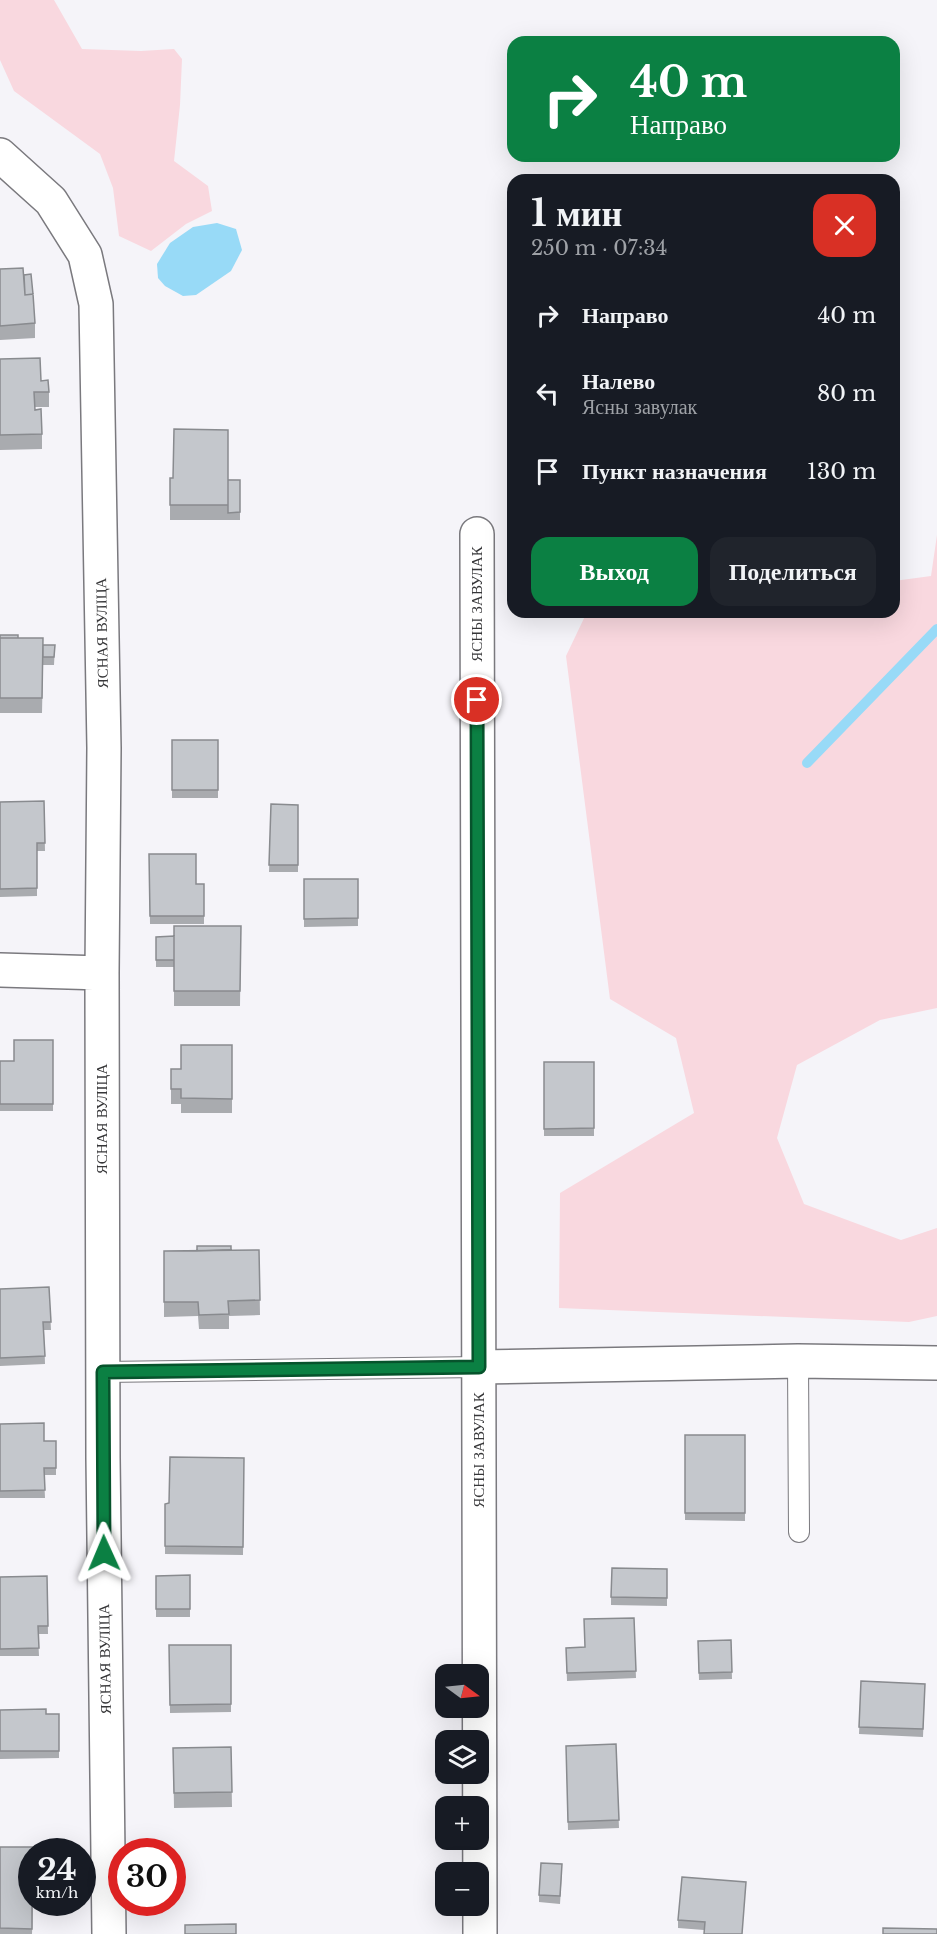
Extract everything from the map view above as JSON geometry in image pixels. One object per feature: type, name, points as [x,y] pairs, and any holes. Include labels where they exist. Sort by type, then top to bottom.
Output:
[{"type":"street","name":"ЯСНАЯ ВУЛІЦА","points":[[0,155],[51,201],[85,255],[96,304],[104,748],[103,1372],[109,1934]]},
{"type":"street","name":"ЯСНЫ ЗАВУЛАК","points":[[477,534],[480,1934]]},
{"type":"street","points":[[0,970],[102,973]]},
{"type":"street","points":[[479,1367],[798,1361],[937,1363]]},
{"type":"lane","points":[[798,1361],[799,1532]]},
{"type":"lane","points":[[103,1372],[479,1367]]},
{"type":"shaded area","points":[[0,0],[54,0],[82,49],[141,51],[174,49],[182,59],[174,161],[208,186],[212,211],[186,224],[151,251],[119,236],[113,188],[100,154],[14,91],[0,60]]},
{"type":"shaded area","points":[[937,535],[937,1008],[880,1020],[797,1065],[777,1138],[804,1204],[901,1240],[937,1228],[937,1316],[909,1322],[559,1308],[560,1193],[694,1113],[676,1038],[610,999],[566,656],[584,618],[900,618],[900,580],[931,576]]},
{"type":"water","points":[[217,223],[236,229],[242,250],[231,271],[196,295],[183,296],[165,286],[158,278],[157,264],[170,243],[193,227]]},
{"type":"building","points":[[23,268],[25,295],[33,294],[35,323],[0,326],[0,269]]},
{"type":"building","points":[[31,274],[33,294],[25,295],[24,275]]},
{"type":"building","points":[[40,358],[41,381],[48,380],[49,392],[34,392],[35,410],[41,409],[42,434],[0,435],[0,359]]},
{"type":"building","points":[[174,429],[228,430],[228,505],[170,505]]},
{"type":"building","points":[[228,480],[240,480],[240,512],[228,513]]},
{"type":"building","points":[[0,635],[18,635],[18,638],[0,638]]},
{"type":"building","points":[[0,638],[43,638],[42,698],[0,698]]},
{"type":"building","points":[[43,645],[55,645],[54,657],[43,657]]},
{"type":"building","points":[[172,740],[218,740],[218,790],[172,790]]},
{"type":"building","points":[[44,801],[45,843],[37,843],[37,888],[0,889],[0,802]]},
{"type":"building","points":[[271,804],[298,805],[298,865],[269,865]]},
{"type":"building","points":[[149,854],[196,854],[196,884],[204,884],[204,916],[150,916]]},
{"type":"building","points":[[304,879],[358,879],[358,918],[304,919]]},
{"type":"building","points":[[174,926],[241,926],[240,991],[174,991]]},
{"type":"building","points":[[174,936],[174,960],[156,960],[156,937]]},
{"type":"building","points":[[14,1040],[53,1040],[53,1104],[0,1104],[0,1061],[14,1061]]},
{"type":"building","points":[[181,1045],[232,1045],[232,1099],[181,1098],[181,1089],[171,1089],[171,1069],[181,1069]]},
{"type":"building","points":[[544,1062],[594,1062],[594,1128],[544,1129]]},
{"type":"building","points":[[197,1246],[231,1246],[231,1250],[197,1251]]},
{"type":"building","points":[[259,1250],[260,1300],[228,1301],[229,1314],[199,1315],[198,1302],[164,1302],[164,1251]]},
{"type":"building","points":[[49,1287],[51,1322],[43,1322],[45,1356],[0,1358],[0,1289]]},
{"type":"building","points":[[44,1423],[44,1441],[56,1441],[56,1468],[44,1468],[45,1490],[0,1491],[0,1424]]},
{"type":"building","points":[[685,1435],[745,1435],[745,1513],[685,1513]]},
{"type":"building","points":[[170,1457],[244,1458],[243,1547],[165,1546],[165,1504],[169,1503]]},
{"type":"building","points":[[612,1568],[667,1569],[667,1598],[611,1597]]},
{"type":"building","points":[[190,1575],[190,1609],[156,1609],[156,1576]]},
{"type":"building","points":[[47,1576],[48,1626],[38,1626],[39,1648],[0,1649],[0,1577]]},
{"type":"building","points":[[634,1618],[636,1671],[567,1673],[566,1648],[585,1647],[584,1619]]},
{"type":"building","points":[[731,1640],[732,1672],[699,1673],[698,1641]]},
{"type":"building","points":[[169,1645],[231,1645],[231,1704],[170,1705]]},
{"type":"building","points":[[861,1681],[925,1684],[923,1729],[859,1727]]},
{"type":"building","points":[[46,1709],[46,1714],[59,1714],[59,1751],[0,1751],[0,1710]]},
{"type":"building","points":[[616,1744],[619,1820],[568,1822],[566,1746]]},
{"type":"building","points":[[231,1747],[232,1792],[174,1793],[173,1748]]},
{"type":"building","points":[[0,1847],[18,1847],[18,1916],[32,1916],[32,1929],[0,1928]]},
{"type":"building","points":[[541,1863],[562,1864],[560,1896],[539,1895]]},
{"type":"building","points":[[682,1877],[746,1882],[742,1934],[704,1934],[705,1922],[678,1920]]},
{"type":"building","points":[[236,1924],[236,1934],[185,1934],[185,1925]]},
{"type":"building","points":[[883,1928],[937,1929],[937,1934],[883,1934]]},
{"type":"waterway","points":[[807,763],[937,629]]},
{"type":"route","points":[[104,1553],[103,1372],[479,1367],[477,700]]}]
